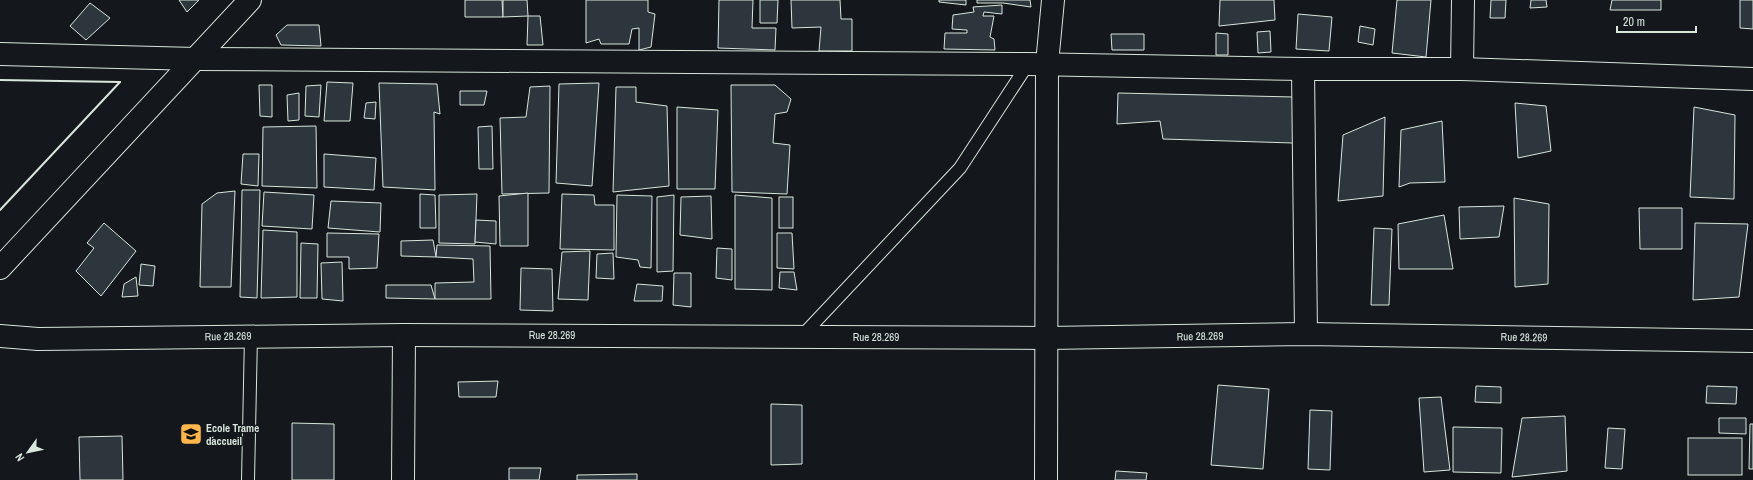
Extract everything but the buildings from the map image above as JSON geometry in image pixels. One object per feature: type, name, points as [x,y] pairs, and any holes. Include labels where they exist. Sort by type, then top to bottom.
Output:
[{"type":"street","points":[[5,263],[250,0]]},
{"type":"street","points":[[1046,480],[1047,338],[1037,64],[1053,0]]},
{"type":"street","points":[[1462,69],[1463,0]]},
{"type":"street","points":[[0,54],[196,59],[1037,64],[1303,69],[1462,69],[1753,79]]},
{"type":"street","points":[[1303,69],[1306,334]]},
{"type":"street","points":[[403,480],[404,334]]},
{"type":"street","name":"Rue 28.269","points":[[0,336],[38,339],[404,334],[1047,338],[1306,334],[1753,341]]},
{"type":"lane","points":[[801,336],[960,168],[1037,64]]},
{"type":"lane","points":[[248,480],[251,335]]},
{"type":"wall","points":[[0,80],[120,82]]},
{"type":"wall","points":[[0,210],[120,82]]},
{"type":"place","name":"Ecole Trame d´accueil","points":[[191,434]]}]
